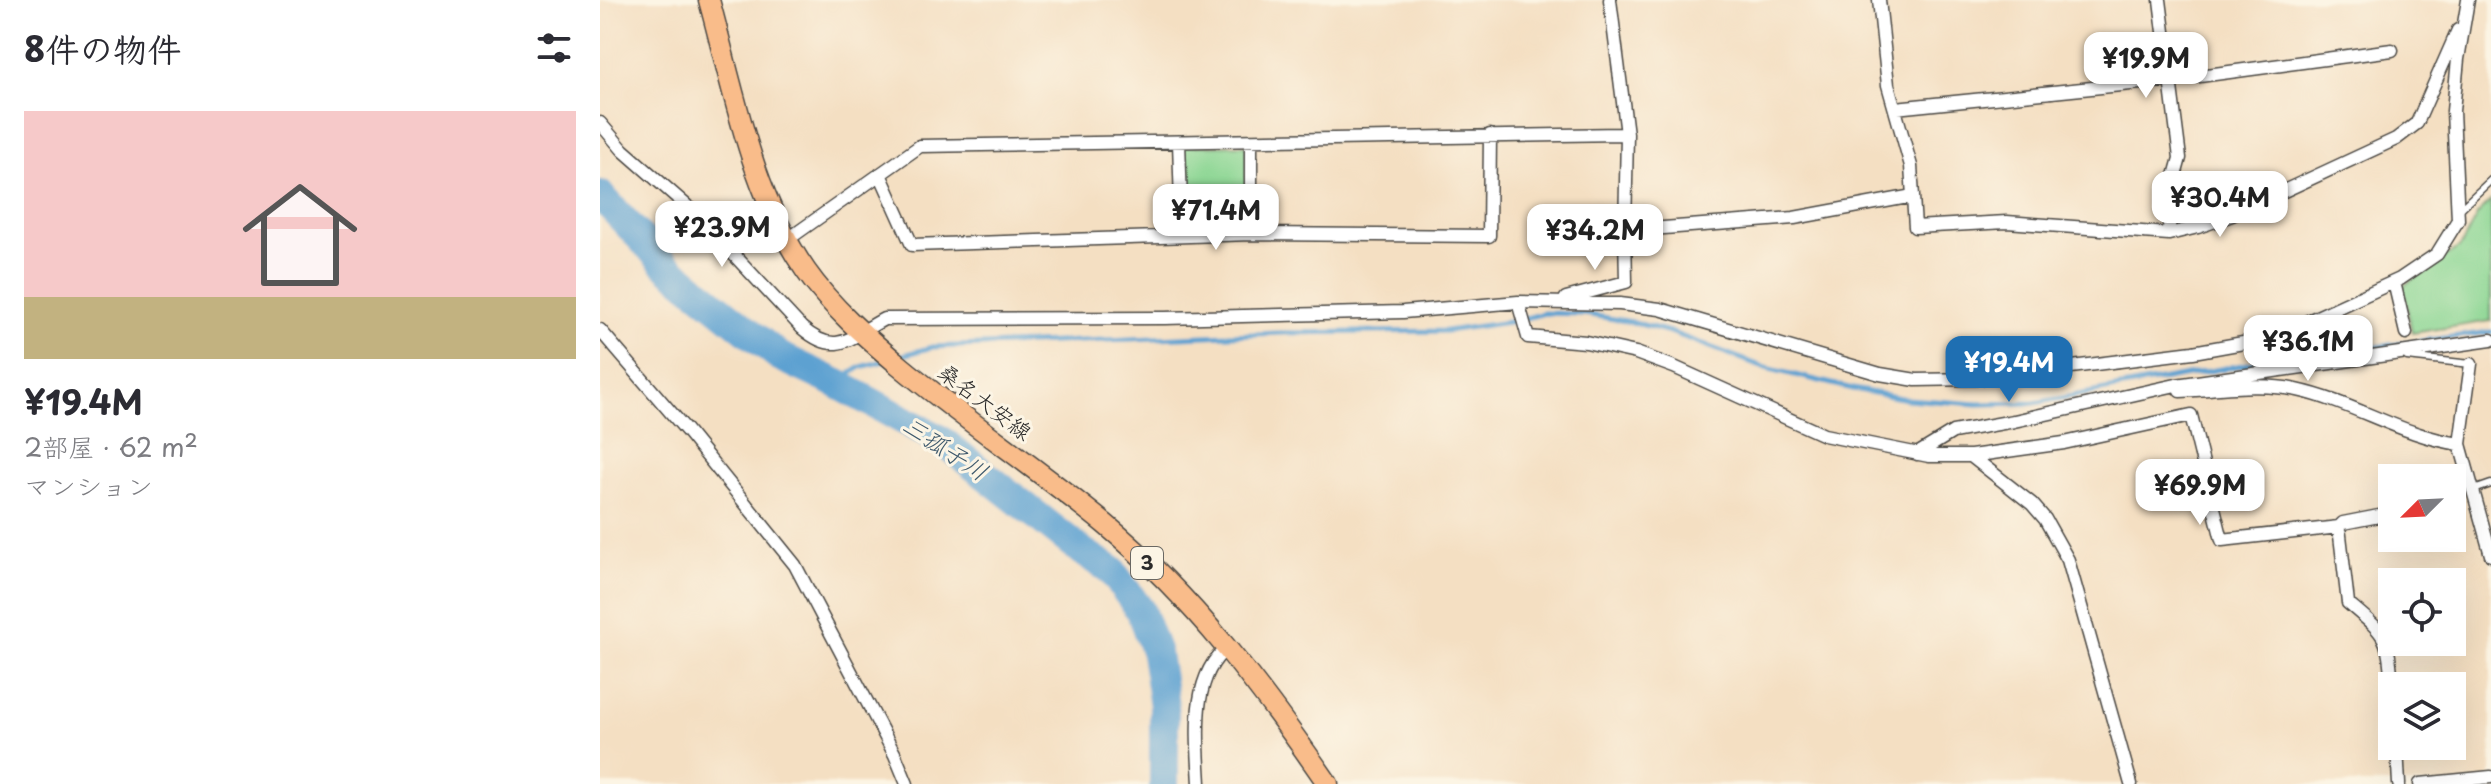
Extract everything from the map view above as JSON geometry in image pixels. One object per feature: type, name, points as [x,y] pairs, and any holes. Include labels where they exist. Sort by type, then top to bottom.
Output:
[{"type":"main road","name":"桑名大安線","points":[[709,0],[750,153],[771,208],[807,273],[865,337],[1106,525],[1175,590],[1228,647],[1272,703],[1328,784]]},
{"type":"street","points":[[600,123],[623,150],[696,214],[802,328],[816,340],[833,345],[865,337],[884,319],[1165,318],[1519,306],[1551,302],[1626,282],[1627,134],[1610,0]]},
{"type":"street","points":[[1879,0],[1888,85],[1911,166],[1915,227],[2007,222],[2169,234],[2232,215],[2396,139],[2417,123],[2468,4]]},
{"type":"street","points":[[2160,0],[2180,158],[2170,194],[2169,234]]},
{"type":"street","points":[[1551,302],[1660,309],[1880,374],[1916,380],[1974,379],[2193,352],[2271,338],[2396,288],[2437,254],[2458,220],[2453,111],[2468,4]]},
{"type":"street","points":[[1895,108],[2170,80],[2392,50]]},
{"type":"street","points":[[787,240],[920,146],[1621,134]]},
{"type":"street","points":[[880,174],[912,245],[1182,235],[1489,236],[1490,135]]},
{"type":"street","points":[[1251,141],[1251,234]]},
{"type":"street","points":[[1179,142],[1182,235]]},
{"type":"street","points":[[1625,231],[1794,218],[1913,196]]},
{"type":"street","points":[[2396,288],[2406,333]]},
{"type":"street","points":[[1519,306],[1528,337],[1586,342],[1636,353],[1824,435],[1917,454],[1971,456],[2064,443],[2191,415],[2222,540],[2339,527],[2343,523],[2378,516]]},
{"type":"street","points":[[600,330],[795,565],[895,755],[907,784]]},
{"type":"street","points":[[1917,454],[1953,432],[2119,396],[2203,380],[2491,340]]},
{"type":"street","points":[[2471,364],[2460,444],[2491,555]]},
{"type":"street","points":[[2119,396],[2230,388],[2295,389],[2338,401],[2437,441],[2460,444]]},
{"type":"street","points":[[1971,456],[2032,504],[2045,519],[2068,560],[2131,784]]},
{"type":"street","points":[[2339,527],[2348,603],[2381,631],[2388,646],[2391,672]]},
{"type":"street","points":[[1200,784],[1198,736],[1203,681],[1216,656],[1228,647]]},
{"type":"street","points":[[2398,760],[2399,784]]},
{"type":"street","points":[[2420,784],[2491,777]]},
{"type":"lane","points":[[2458,211],[2491,180]]},
{"type":"lane","points":[[2392,353],[2471,364]]},
{"type":"lane","points":[[2471,491],[2491,484]]},
{"type":"green space","points":[[1246,145],[1246,231],[1186,232],[1183,146]]},
{"type":"green space","points":[[2491,201],[2491,321],[2412,333],[2403,286],[2461,246],[2477,215]]},
{"type":"waterway","name":"三孤子川","points":[[600,195],[668,267],[779,356],[836,383],[942,441],[1083,552],[1111,570],[1140,610],[1156,653],[1164,706],[1164,784]]},
{"type":"waterway","points":[[897,357],[932,347],[1279,333],[1446,331],[1515,321],[1544,313],[1584,314],[1670,332],[1766,368],[1853,389],[1907,399],[1978,404],[2034,403],[2259,362],[2491,332]]},
{"type":"waterway","points":[[836,383],[861,367],[884,361]]}]
